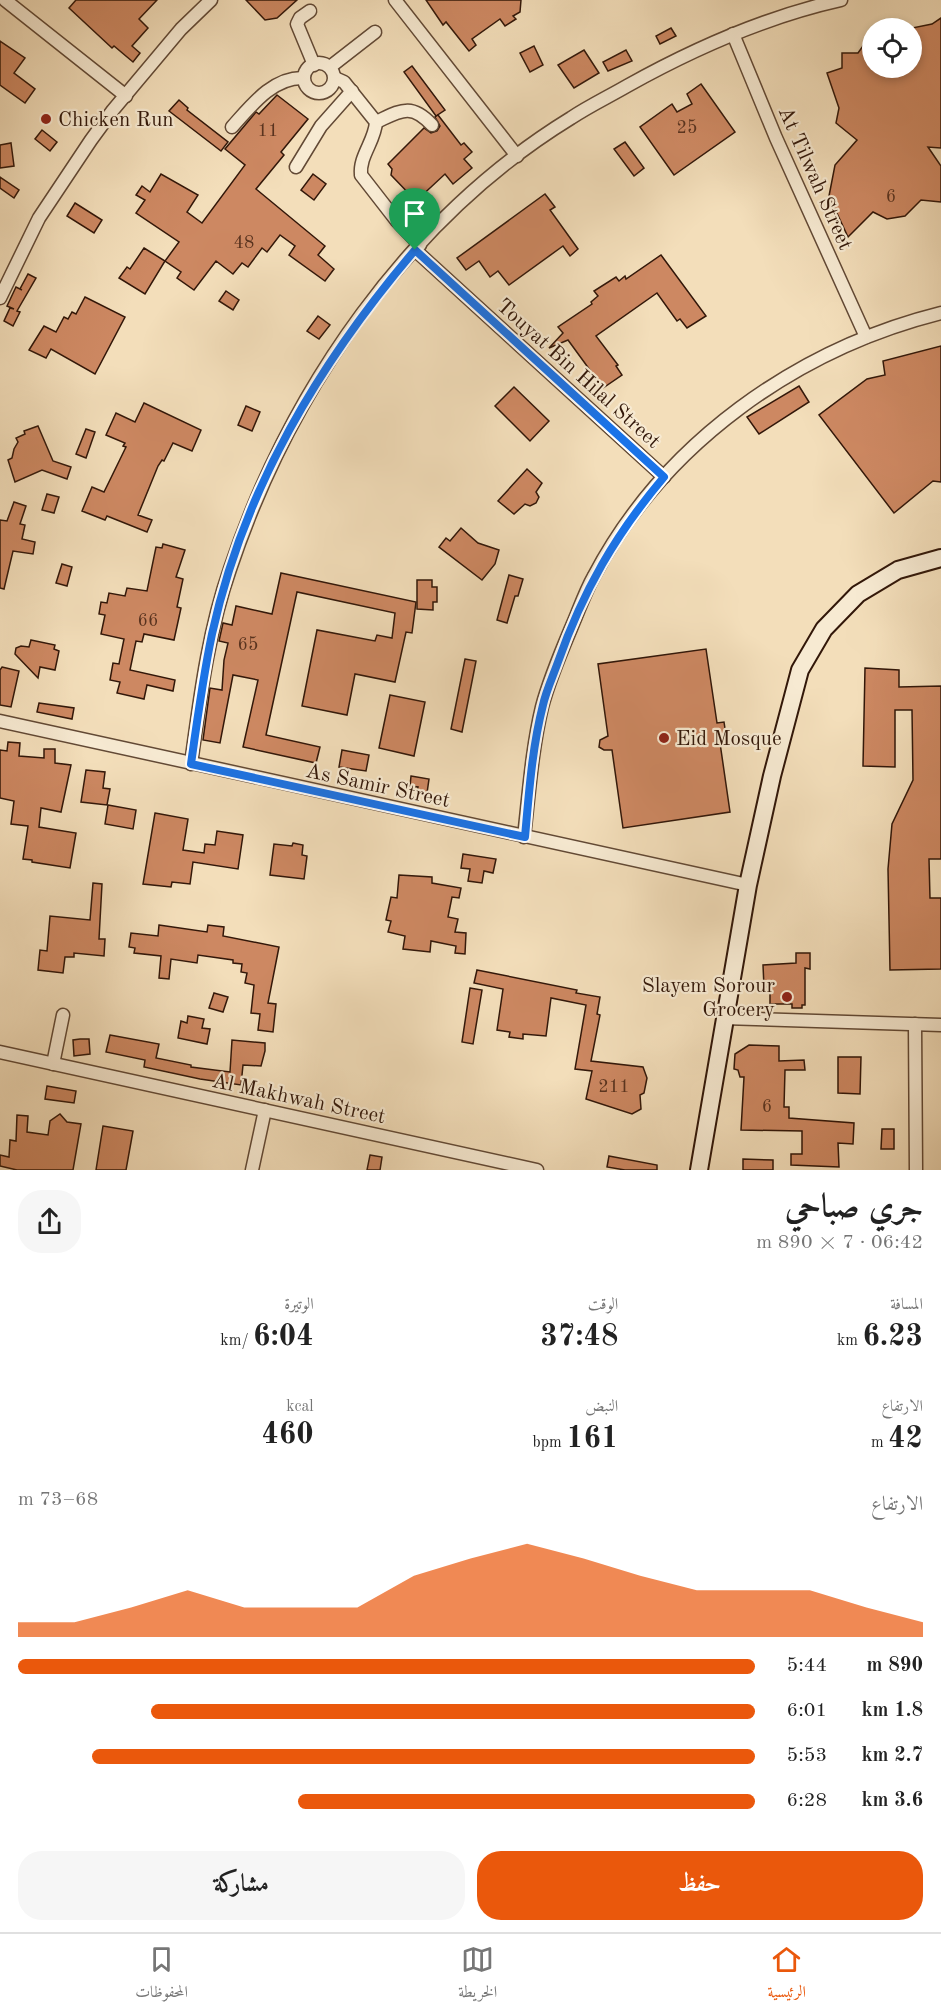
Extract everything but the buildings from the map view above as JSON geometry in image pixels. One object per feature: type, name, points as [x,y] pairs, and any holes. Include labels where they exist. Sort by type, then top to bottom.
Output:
[{"type":"street","points":[[5,0],[126,96]]},
{"type":"street","points":[[0,298],[39,218],[92,140],[181,29],[211,0]]},
{"type":"street","points":[[395,0],[517,156]]},
{"type":"street","points":[[191,764],[212,632],[229,572],[250,513],[275,456],[309,392],[337,348],[374,298],[417,248],[474,192],[517,156],[569,118],[678,57],[778,17],[841,0]]},
{"type":"street","points":[[310,11],[300,18],[297,24],[314,65]]},
{"type":"street","points":[[302,78],[308,89],[315,93],[324,93],[331,88],[332,73],[375,32]]},
{"type":"street","name":"At Tilwah Street","points":[[733,34],[776,138],[866,337]]},
{"type":"street","points":[[302,78],[306,70],[314,65],[326,64],[332,73],[345,82],[376,122],[401,111],[413,110],[422,114],[432,125]]},
{"type":"street","points":[[232,127],[277,83],[290,78],[302,78]]},
{"type":"street","points":[[296,167],[321,126],[352,91]]},
{"type":"street","name":"Touyat Bin Hilal Street","points":[[376,122],[376,128],[362,159],[361,176],[417,248],[664,477]]},
{"type":"street","points":[[525,837],[530,773],[543,705],[565,644],[594,576],[631,518],[664,477],[726,418],[773,385],[822,356],[866,337],[941,314]]},
{"type":"street","points":[[699,1170],[723,1018],[748,885],[772,776],[800,670],[811,649],[840,611],[858,594],[898,570],[941,558]]},
{"type":"street","name":"As Samir Street","points":[[0,721],[748,885]]},
{"type":"street","points":[[53,1064],[63,1015]]},
{"type":"street","points":[[723,1018],[941,1025]]},
{"type":"street","points":[[915,1024],[916,1170]]},
{"type":"street","name":"Al Makhwah Street","points":[[0,1052],[537,1170]]},
{"type":"street","points":[[252,1170],[265,1110]]},
{"type":"place","name":"Chicken Run","points":[[46,119]]},
{"type":"place","name":"Eid Mosque","points":[[664,738]]},
{"type":"place","name":"Slayem Sorour Grocery","points":[[787,997]]},
{"type":"route","points":[[415,250],[664,477],[631,518],[594,576],[565,644],[543,705],[530,773],[525,837],[191,764],[212,632],[229,572],[250,513],[275,456],[304,401],[337,348],[374,298],[415,250]]}]
